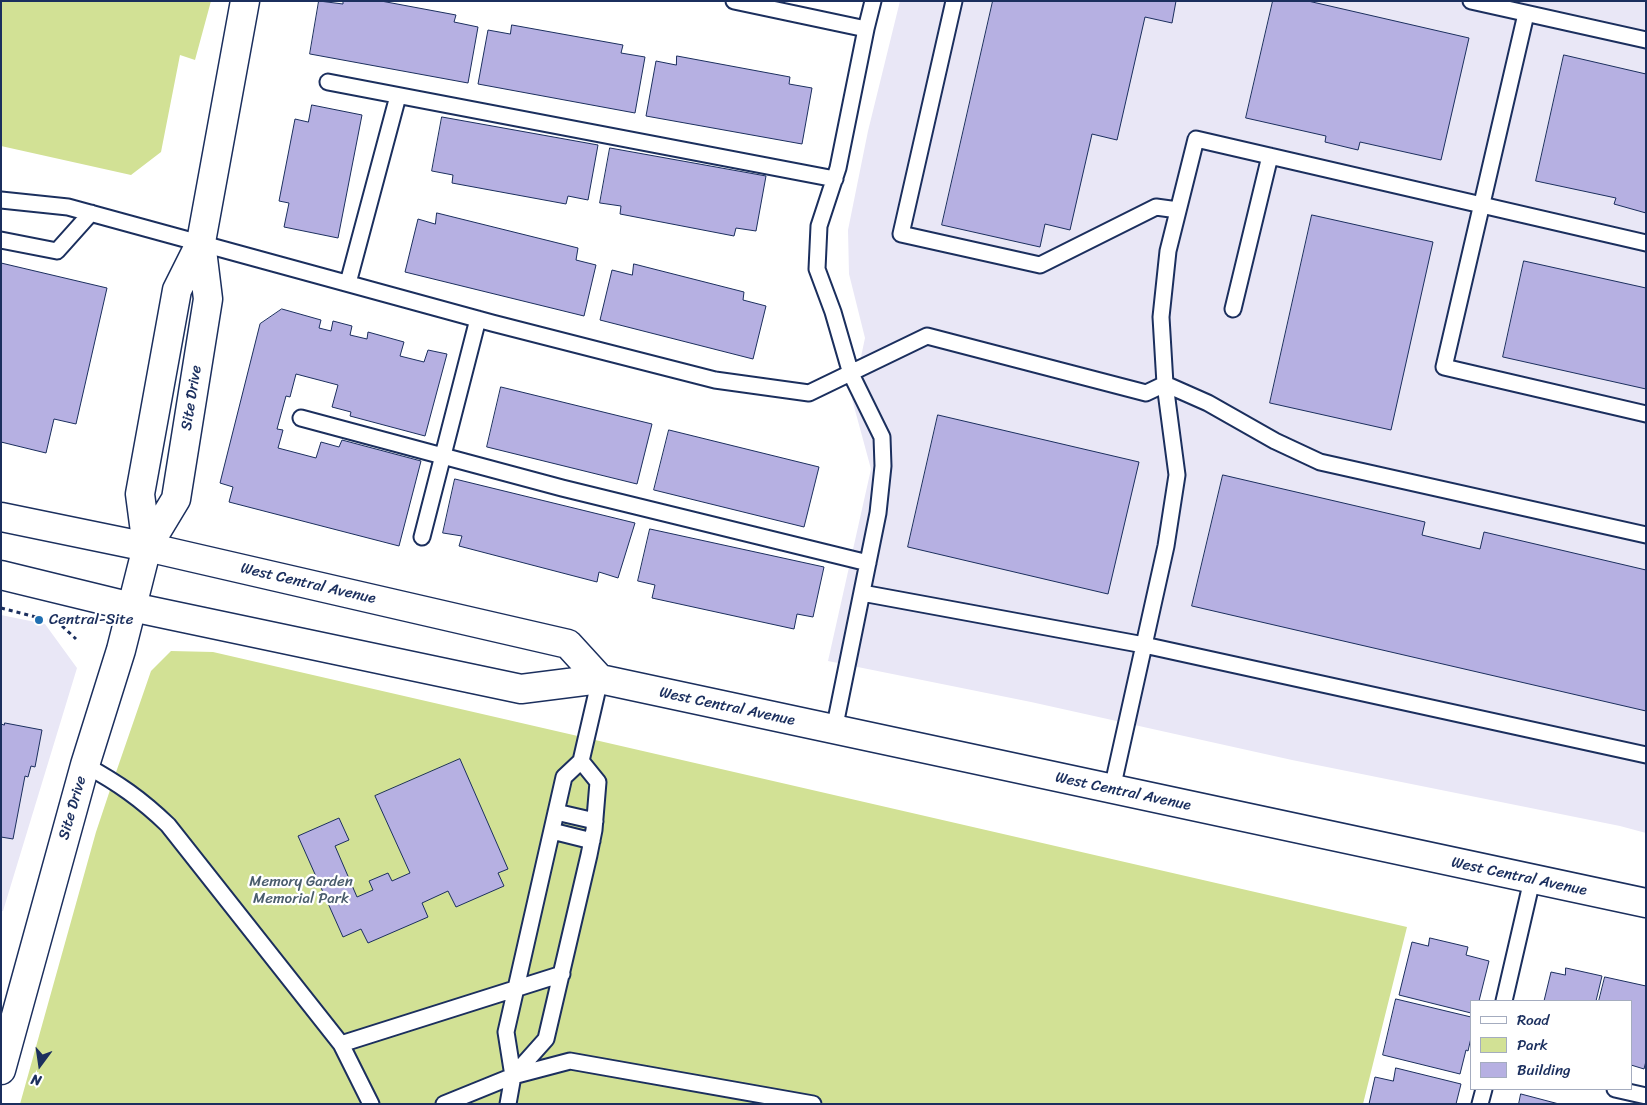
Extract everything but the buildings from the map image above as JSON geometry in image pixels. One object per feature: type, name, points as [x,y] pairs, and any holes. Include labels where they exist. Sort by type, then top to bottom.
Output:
[{"type":"main road","name":"Site Drive","points":[[147,547],[140,494],[141,488],[177,290],[201,242],[245,1]]},
{"type":"main road","name":"Site Drive","points":[[1,1070],[85,765],[121,650],[147,547],[176,499],[208,299],[201,242]]},
{"type":"main road","name":"West Central Avenue","points":[[1,517],[147,547],[568,644],[600,679]]},
{"type":"main road","name":"West Central Avenue","points":[[1,574],[132,607],[521,689],[600,679],[1646,904]]},
{"type":"lane","points":[[734,1],[866,29]]},
{"type":"lane","points":[[834,730],[878,513],[883,466],[882,437],[851,374],[833,312],[817,269],[819,226],[838,168],[873,1]]},
{"type":"lane","points":[[954,1],[901,234],[1040,265],[1156,207],[1178,210]]},
{"type":"lane","points":[[1471,1],[1646,40]]},
{"type":"lane","points":[[1526,14],[1444,366],[1646,414]]},
{"type":"lane","points":[[328,82],[835,179]]},
{"type":"lane","points":[[348,283],[398,96]]},
{"type":"lane","points":[[1112,789],[1166,546],[1177,475],[1166,384],[1161,317],[1168,250],[1196,139],[1646,243]]},
{"type":"lane","points":[[1233,309],[1270,156]]},
{"type":"lane","points":[[1,200],[68,207],[478,319],[716,380],[809,393],[927,336],[1146,393],[1166,384],[1208,403],[1275,441],[1320,462],[1646,535]]},
{"type":"lane","points":[[1,240],[57,251],[91,213]]},
{"type":"lane","points":[[422,537],[478,319]]},
{"type":"lane","points":[[301,418],[562,488],[868,563]]},
{"type":"lane","points":[[862,593],[1144,645],[1646,755]]},
{"type":"lane","points":[[508,1104],[513,1076],[506,1032],[564,777],[581,761],[600,679]]},
{"type":"lane","points":[[513,1076],[546,1039],[592,841],[598,782],[581,761]]},
{"type":"lane","points":[[85,765],[144,802],[168,825],[341,1044],[371,1104]]},
{"type":"lane","points":[[556,812],[595,820]]},
{"type":"lane","points":[[552,831],[592,841]]},
{"type":"lane","points":[[1504,1000],[1532,880]]},
{"type":"lane","points":[[341,1044],[562,974]]},
{"type":"lane","points":[[444,1104],[513,1076],[570,1061],[813,1104]]},
{"type":"lane","points":[[1480,1104],[1484,1090]]},
{"type":"lane","points":[[1619,1090],[1646,1096]]},
{"type":"path","points":[[1,608],[59,623],[76,639]]},
{"type":"shaded area","points":[[900,1],[1646,1],[1646,833],[1620,826],[1292,760],[1031,702],[828,661],[871,469],[852,399],[865,338],[849,274],[848,230],[868,131]]},
{"type":"shaded area","points":[[1,615],[45,624],[77,668],[3,911],[1,911]]},
{"type":"green space","points":[[1,1],[211,1],[195,60],[180,55],[161,152],[131,175],[1,146]]},
{"type":"green space","name":"Memory Garden Memorial Park","points":[[171,651],[213,652],[1407,927],[1363,1104],[20,1104],[96,832],[113,781],[151,671]]},
{"type":"place","name":"Central-Site","points":[[39,620]]}]
